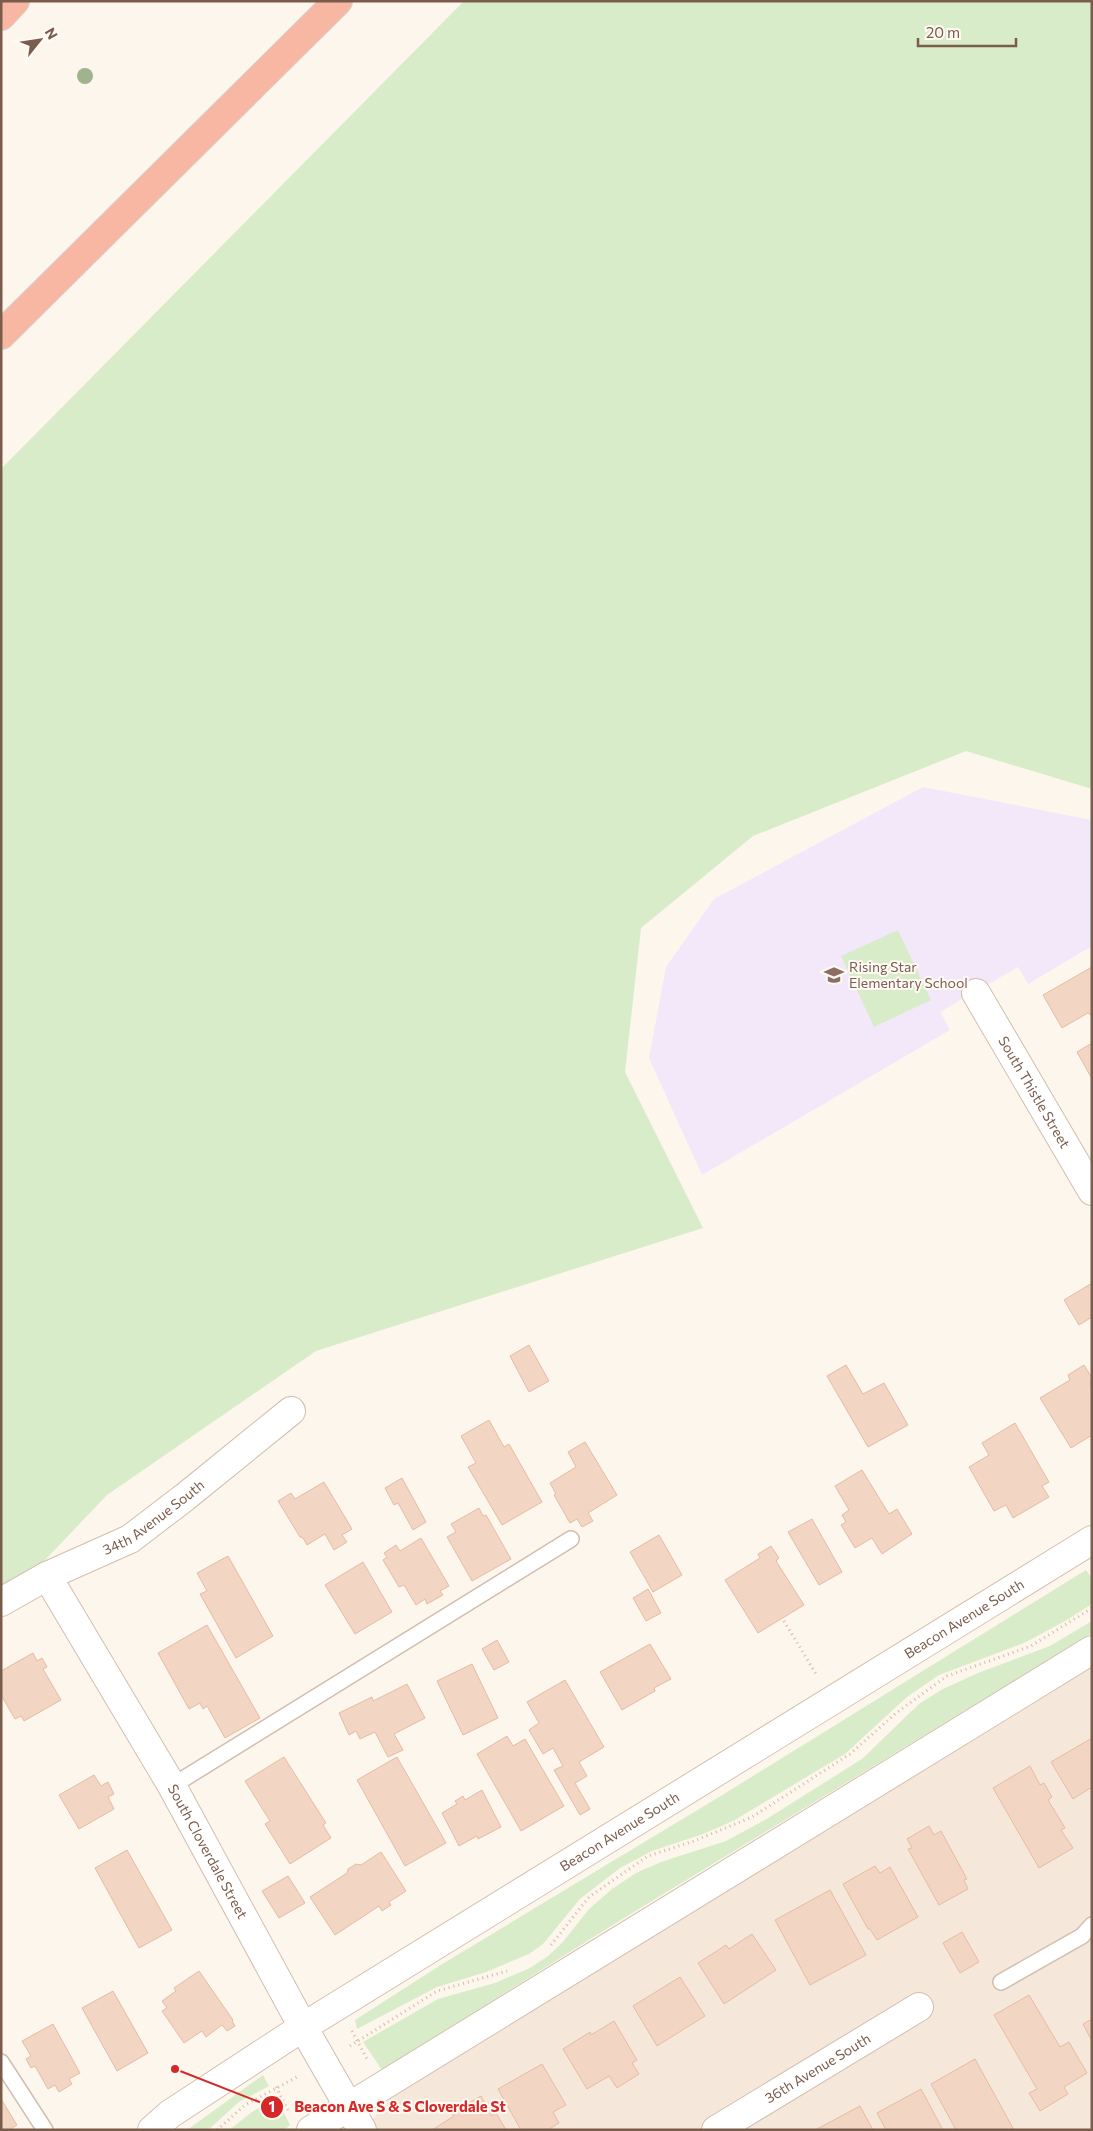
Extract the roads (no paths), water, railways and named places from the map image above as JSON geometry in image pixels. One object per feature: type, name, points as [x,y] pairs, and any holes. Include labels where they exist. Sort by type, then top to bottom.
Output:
[{"type":"highway","points":[[1,16],[15,1]]},
{"type":"highway","points":[[1,335],[338,1]]},
{"type":"main road","name":"South Thistle Street","points":[[976,993],[1092,1191]]},
{"type":"main road","name":"34th Avenue South","points":[[1,1602],[47,1576],[130,1539],[291,1411]]},
{"type":"main road","name":"Beacon Avenue South","points":[[152,2130],[170,2114],[303,2027],[1092,1540]]},
{"type":"main road","name":"South Cloverdale Street","points":[[47,1576],[172,1786],[303,2027],[362,2130]]},
{"type":"main road","points":[[311,2130],[348,2105],[1092,1650]]},
{"type":"main road","name":"36th Avenue South","points":[[716,2130],[919,2007]]},
{"type":"lane","points":[[172,1786],[570,1539]]},
{"type":"lane","points":[[1002,1982],[1082,1936],[1092,1924]]},
{"type":"lane","points":[[1,2062],[45,2130]]},
{"type":"place","name":"Rising Star Elementary School","points":[[834,975]]},
{"type":"place","name":"Beacon Ave S & S Cloverdale St","points":[[175,2069]]}]
